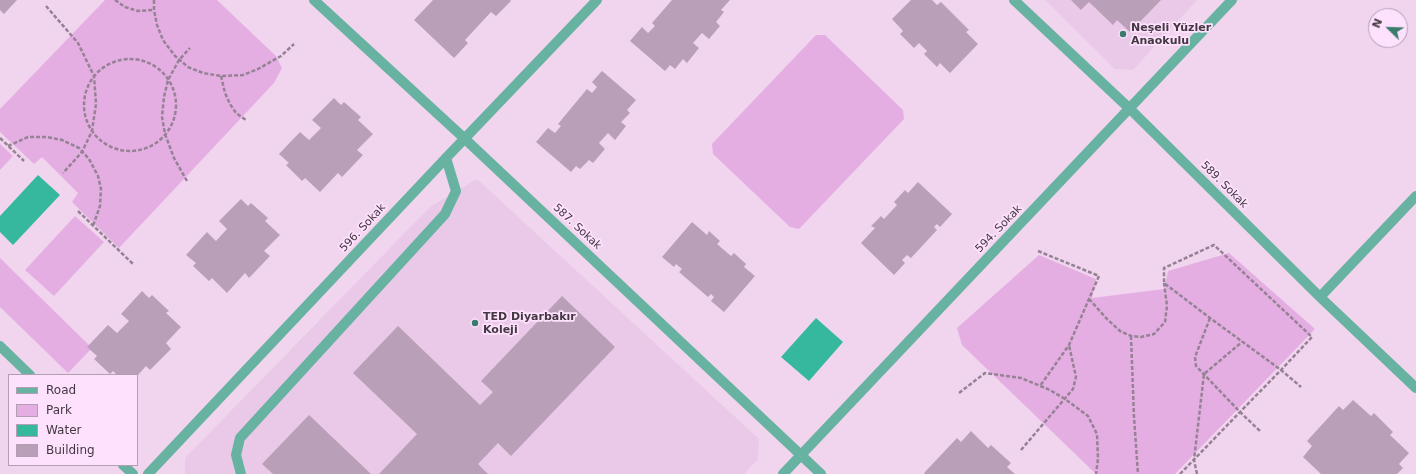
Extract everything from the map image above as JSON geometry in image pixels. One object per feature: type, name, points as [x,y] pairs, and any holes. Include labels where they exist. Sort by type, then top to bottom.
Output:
[{"type":"street","name":"587. Sokak","points":[[314,0],[465,139],[821,474]]},
{"type":"street","name":"596. Sokak","points":[[148,474],[597,0]]},
{"type":"street","name":"589. Sokak","points":[[1014,0],[1130,109],[1320,297],[1416,388]]},
{"type":"street","name":"594. Sokak","points":[[783,474],[1232,0]]},
{"type":"street","points":[[241,474],[236,455],[240,438],[445,214],[456,191],[446,158]]},
{"type":"street","points":[[1320,297],[1416,196]]},
{"type":"street","points":[[0,346],[29,374]]},
{"type":"street","points":[[124,466],[133,474]]},
{"type":"path","points":[[115,0],[125,7],[138,11],[154,10]]},
{"type":"path","points":[[154,0],[157,25],[163,40],[179,60],[188,67],[203,73],[221,76],[242,75],[258,69],[281,56],[294,44]]},
{"type":"path","points":[[46,6],[78,43],[94,76],[96,104],[92,131],[82,152],[63,173]]},
{"type":"path","points":[[187,181],[174,158],[165,134],[162,117],[164,97],[168,80],[179,60],[190,48]]},
{"type":"path","points":[[124,59],[139,60],[153,65],[168,80],[172,87],[176,102],[174,117],[168,131],[157,142],[143,149],[128,151],[113,148],[100,140],[92,131],[84,114],[84,98],[89,84],[94,76],[110,63],[124,59]]},
{"type":"path","points":[[221,76],[225,93],[230,104],[236,113],[246,120]]},
{"type":"path","points":[[8,146],[28,137],[47,137],[62,140],[79,148],[89,159],[98,176],[101,189],[100,206],[93,226]]},
{"type":"path","points":[[0,138],[24,161]]},
{"type":"path","points":[[78,211],[133,264]]},
{"type":"path","points":[[1089,299],[1120,331],[1131,336],[1141,337],[1154,334],[1165,322],[1166,306],[1164,268],[1214,245],[1312,337],[1180,474]]},
{"type":"path","points":[[1038,251],[1099,276],[1069,345],[1040,386]]},
{"type":"path","points":[[1164,283],[1281,370],[1300,387]]},
{"type":"path","points":[[1210,318],[1195,357],[1196,366],[1261,432]]},
{"type":"path","points":[[1131,336],[1138,474]]},
{"type":"path","points":[[1197,474],[1194,460],[1204,374],[1242,342]]},
{"type":"path","points":[[1021,450],[1073,389],[1076,377],[1069,345]]},
{"type":"path","points":[[959,393],[985,373],[1021,378],[1065,399],[1088,416],[1097,434],[1098,459],[1096,474]]},
{"type":"shaded area","name":"Neşeli Yüzler Anaokulu","points":[[1045,0],[1197,0],[1133,70],[1115,69]]},
{"type":"shaded area","name":"TED Diyarbakır Koleji","points":[[477,179],[759,439],[758,459],[744,474],[185,474],[185,458],[430,207]]},
{"type":"green space","points":[[105,0],[217,0],[276,56],[282,68],[274,83],[119,248],[72,202],[78,193],[42,157],[34,164],[0,132],[0,109]]},
{"type":"green space","points":[[816,35],[825,35],[903,110],[904,119],[799,229],[790,227],[713,154],[712,144]]},
{"type":"green space","points":[[0,144],[13,156],[0,170]]},
{"type":"green space","points":[[75,216],[104,242],[54,296],[25,270]]},
{"type":"green space","points":[[1229,253],[1315,329],[1175,474],[1096,474],[962,345],[957,328],[1039,255],[1096,279],[1092,298],[1164,289],[1168,271]]},
{"type":"green space","points":[[0,258],[92,348],[68,373],[0,307]]},
{"type":"water","points":[[38,175],[60,195],[13,245],[0,232],[0,216]]},
{"type":"water","points":[[816,318],[843,342],[809,381],[781,357]]},
{"type":"building","points":[[0,0],[17,0],[4,14],[0,10]]},
{"type":"building","points":[[433,0],[511,1],[496,16],[491,12],[465,40],[468,43],[454,58],[414,20]]},
{"type":"building","points":[[672,0],[730,0],[721,10],[724,12],[716,22],[720,26],[709,39],[702,33],[693,43],[699,48],[687,63],[683,59],[675,69],[670,65],[665,71],[630,41],[642,27],[648,33],[655,26],[652,23]]},
{"type":"building","points":[[911,0],[932,0],[937,5],[941,2],[969,30],[966,32],[978,44],[950,73],[940,63],[937,67],[924,54],[927,51],[919,43],[914,48],[900,34],[903,31],[892,19]]},
{"type":"building","points":[[1071,0],[1161,0],[1130,32],[1117,20],[1113,25],[1089,2],[1081,10]]},
{"type":"building","points":[[602,71],[636,100],[627,110],[630,113],[621,122],[626,126],[615,140],[608,133],[599,143],[605,149],[593,163],[589,160],[580,169],[576,166],[571,172],[536,142],[548,128],[555,133],[561,126],[558,124],[587,89],[592,93],[597,87],[592,82]]},
{"type":"building","points":[[334,98],[341,105],[344,102],[361,117],[358,120],[373,134],[357,150],[363,155],[342,177],[338,173],[320,192],[305,178],[302,181],[286,165],[289,163],[279,154],[300,132],[309,140],[321,128],[312,120]]},
{"type":"building","points":[[918,182],[952,214],[940,227],[937,224],[934,227],[937,230],[911,258],[907,255],[902,260],[905,263],[894,275],[861,243],[875,228],[871,226],[881,216],[884,219],[897,205],[894,202],[905,190],[908,193]]},
{"type":"building","points":[[241,199],[248,206],[251,203],[268,218],[265,221],[280,235],[264,251],[270,256],[249,278],[245,273],[227,293],[212,278],[209,281],[193,266],[196,263],[186,255],[207,232],[216,241],[227,229],[219,221]]},
{"type":"building","points":[[692,222],[707,235],[709,231],[720,241],[717,244],[731,256],[734,253],[746,264],[744,267],[755,276],[724,312],[711,301],[714,297],[711,294],[708,297],[679,272],[682,269],[676,264],[674,267],[662,257]]},
{"type":"building","points":[[142,291],[149,298],[152,295],[169,311],[166,313],[181,327],[166,343],[171,349],[150,370],[146,366],[138,375],[116,374],[113,371],[110,374],[94,359],[97,356],[87,347],[108,325],[117,333],[129,321],[121,314]]},
{"type":"building","points":[[562,296],[615,347],[511,456],[498,443],[478,464],[488,474],[379,474],[417,434],[353,373],[398,326],[480,405],[493,392],[481,381]]},
{"type":"building","points":[[1353,400],[1371,416],[1374,413],[1393,432],[1390,435],[1409,453],[1399,464],[1403,468],[1397,474],[1321,474],[1303,457],[1312,446],[1307,441],[1339,406],[1343,410]]},
{"type":"building","points":[[309,415],[371,474],[273,474],[262,464]]},
{"type":"building","points":[[971,431],[988,448],[991,445],[1011,463],[1007,467],[1015,474],[924,473],[957,438],[961,442]]},
{"type":"place","name":"Neşeli Yüzler Anaokulu","points":[[1123,34]]},
{"type":"place","name":"TED Diyarbakır Koleji","points":[[475,323]]}]
